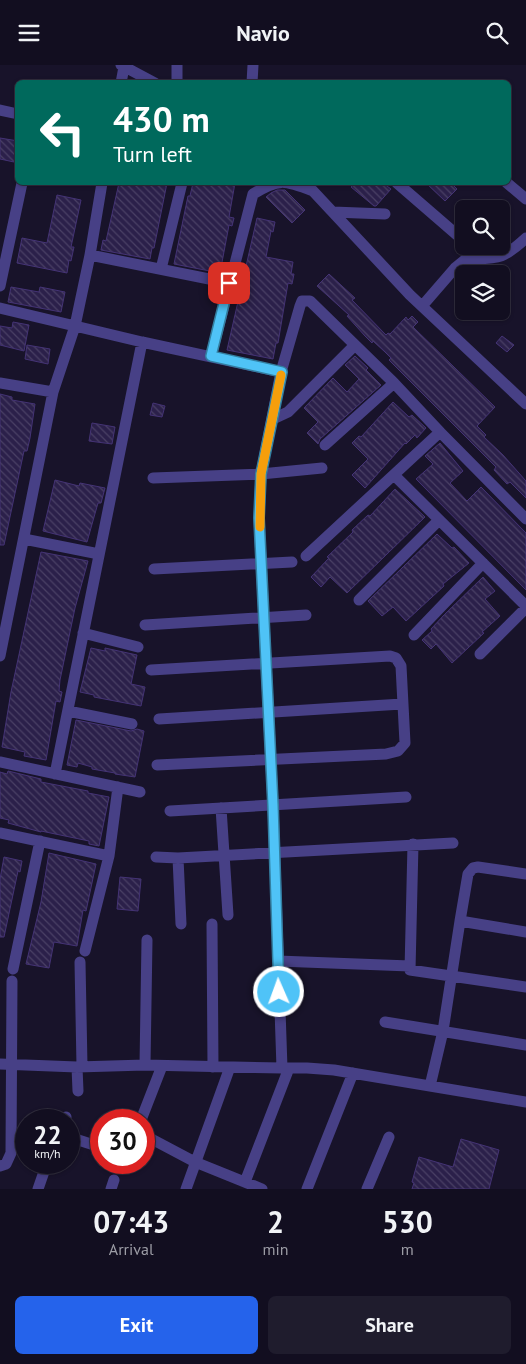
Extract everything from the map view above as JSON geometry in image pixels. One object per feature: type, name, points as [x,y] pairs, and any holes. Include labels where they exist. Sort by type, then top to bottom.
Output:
[{"type":"street","points":[[177,65],[177,80]]},
{"type":"street","points":[[252,80],[253,65]]},
{"type":"street","points":[[121,80],[123,66],[149,80]]},
{"type":"street","points":[[0,110],[15,113]]},
{"type":"street","points":[[0,286],[22,185]]},
{"type":"street","points":[[0,656],[4,619],[24,539],[53,391],[75,326],[90,255],[102,185]]},
{"type":"street","points":[[161,269],[182,185]]},
{"type":"street","points":[[211,356],[253,194],[269,185]]},
{"type":"street","points":[[296,185],[313,191],[410,295],[423,305],[526,404]]},
{"type":"street","points":[[399,185],[455,233]]},
{"type":"street","points":[[509,185],[526,199]]},
{"type":"street","points":[[334,212],[385,214]]},
{"type":"street","points":[[423,305],[455,268],[466,259],[492,259],[509,254],[526,238]]},
{"type":"street","points":[[90,255],[229,283]]},
{"type":"street","points":[[480,255],[483,258]]},
{"type":"street","points":[[245,1182],[285,1068],[278,961],[273,805],[259,518],[261,474],[282,372],[302,301],[310,301],[394,383],[526,519]]},
{"type":"street","points":[[0,308],[142,342],[282,372]]},
{"type":"street","points":[[55,774],[142,342]]},
{"type":"street","points":[[273,419],[288,412],[355,345]]},
{"type":"street","points":[[0,383],[53,391]]},
{"type":"street","points":[[325,445],[394,383]]},
{"type":"street","points":[[306,556],[440,432]]},
{"type":"street","points":[[153,478],[261,474],[322,468]]},
{"type":"street","points":[[394,475],[526,607],[480,654]]},
{"type":"street","points":[[359,600],[440,520]]},
{"type":"street","points":[[24,539],[99,554]]},
{"type":"street","points":[[154,569],[292,563]]},
{"type":"street","points":[[414,635],[483,563]]},
{"type":"street","points":[[145,625],[264,616],[306,615]]},
{"type":"street","points":[[84,633],[138,647]]},
{"type":"street","points":[[152,670],[394,657],[401,666],[405,743],[398,751],[386,754],[156,765]]},
{"type":"street","points":[[159,719],[402,704]]},
{"type":"street","points":[[68,711],[132,724]]},
{"type":"street","points":[[0,763],[140,792]]},
{"type":"street","points":[[85,951],[109,856],[118,787]]},
{"type":"street","points":[[170,811],[406,797]]},
{"type":"street","points":[[221,808],[228,915]]},
{"type":"street","points":[[0,833],[109,856]]},
{"type":"street","points":[[13,969],[40,841]]},
{"type":"street","points":[[156,857],[178,858],[453,843]]},
{"type":"street","points":[[413,844],[410,970],[526,987]]},
{"type":"street","points":[[178,858],[182,924]]},
{"type":"street","points":[[430,1086],[443,1031],[468,874],[473,867],[478,867],[526,874]]},
{"type":"street","points":[[460,921],[526,932]]},
{"type":"street","points":[[212,924],[213,1067]]},
{"type":"street","points":[[144,1065],[147,940]]},
{"type":"street","points":[[278,961],[410,966]]},
{"type":"street","points":[[78,1091],[80,1066],[80,962]]},
{"type":"street","points":[[0,1167],[6,1164],[11,1153],[5,1064],[12,981]]},
{"type":"street","points":[[386,1022],[526,1045]]},
{"type":"street","points":[[5,1064],[306,1068],[353,1073],[526,1102]]},
{"type":"street","points":[[145,1109],[162,1066]]},
{"type":"street","points":[[186,1189],[230,1067]]},
{"type":"street","points":[[307,1189],[353,1073]]},
{"type":"street","points":[[367,1189],[389,1137]]},
{"type":"street","points":[[155,1141],[195,1162],[262,1189]]},
{"type":"street","points":[[38,1189],[43,1174]]},
{"type":"building","points":[[0,138],[15,140],[14,162],[0,159]]},
{"type":"building","points":[[119,185],[167,185],[150,259],[101,250],[103,240],[106,241]]},
{"type":"building","points":[[193,185],[235,185],[229,217],[234,218],[232,226],[229,225],[220,273],[174,264],[188,196],[190,196]]},
{"type":"building","points":[[353,185],[386,185],[391,189],[374,206],[351,187]]},
{"type":"building","points":[[428,185],[453,185],[457,189],[445,201]]},
{"type":"building","points":[[277,190],[285,190],[305,210],[292,223],[266,197]]},
{"type":"building","points":[[57,195],[81,200],[71,247],[74,247],[67,273],[17,263],[22,238],[47,243]]},
{"type":"building","points":[[257,218],[275,222],[273,232],[271,231],[266,257],[293,262],[291,274],[294,274],[292,284],[288,283],[278,343],[276,343],[273,359],[227,350]]},
{"type":"building","points":[[329,274],[355,298],[352,300],[386,335],[390,334],[406,317],[408,320],[412,316],[418,322],[413,327],[495,407],[477,426],[486,435],[484,437],[526,481],[526,498],[510,482],[507,484],[494,470],[496,467],[389,360],[391,358],[365,336],[347,316],[349,315],[317,286]]},
{"type":"building","points":[[11,287],[39,292],[40,287],[65,292],[61,312],[8,302]]},
{"type":"building","points":[[13,322],[29,325],[24,351],[0,345],[0,326],[12,328]]},
{"type":"building","points":[[502,336],[514,345],[507,352],[496,343]]},
{"type":"building","points":[[27,345],[50,349],[48,364],[25,359]]},
{"type":"building","points":[[355,356],[368,368],[366,370],[381,385],[320,439],[318,444],[307,433],[318,422],[304,408],[333,378],[347,392],[359,379],[345,365]]},
{"type":"building","points":[[0,394],[12,397],[12,400],[35,404],[30,438],[27,451],[24,451],[4,545],[0,545]]},
{"type":"building","points":[[393,402],[409,417],[412,415],[426,428],[417,438],[415,435],[405,443],[365,488],[352,475],[368,459],[352,443],[359,436],[361,437]]},
{"type":"building","points":[[153,403],[165,406],[162,417],[150,415]]},
{"type":"building","points":[[92,423],[115,427],[112,444],[89,441]]},
{"type":"building","points":[[440,443],[463,471],[450,483],[467,501],[481,487],[526,533],[526,590],[416,479],[433,464],[425,456]]},
{"type":"building","points":[[55,480],[79,486],[80,483],[105,488],[101,503],[98,503],[87,542],[43,531]]},
{"type":"building","points":[[395,489],[425,517],[347,593],[330,577],[321,587],[311,577],[329,558],[327,557],[353,532],[352,530],[368,515],[370,516]]},
{"type":"building","points":[[437,534],[452,548],[454,547],[469,563],[443,584],[444,586],[406,621],[393,607],[382,616],[368,601]]},
{"type":"building","points":[[41,552],[88,561],[75,608],[60,680],[59,691],[62,692],[60,702],[56,701],[46,760],[24,756],[25,752],[2,747],[11,692]]},
{"type":"building","points":[[483,577],[495,591],[485,599],[500,616],[452,663],[436,644],[431,649],[422,640],[432,631],[431,629],[444,615]]},
{"type":"building","points":[[91,648],[105,651],[105,648],[137,655],[131,684],[145,687],[141,706],[94,697],[94,695],[80,692]]},
{"type":"building","points":[[76,720],[131,731],[137,729],[144,731],[135,777],[92,769],[92,767],[78,763],[77,767],[67,765]]},
{"type":"building","points":[[8,771],[41,779],[41,782],[109,797],[99,846],[89,844],[89,841],[41,832],[8,823],[9,820],[0,818],[0,772],[7,774]]},
{"type":"building","points":[[49,853],[96,864],[86,911],[83,910],[77,946],[54,942],[49,968],[26,964],[41,902]]},
{"type":"building","points":[[4,857],[22,861],[20,872],[18,871],[4,937],[0,937],[0,879]]},
{"type":"building","points":[[120,877],[141,879],[138,911],[117,909]]},
{"type":"building","points":[[461,1139],[499,1150],[489,1189],[412,1189],[419,1157],[453,1167]]},
{"type":"slow traffic","points":[[260,527],[261,474],[281,375]]},
{"type":"route","points":[[229,283],[211,356],[282,372],[261,474],[259,518],[273,805],[279,992]]}]
